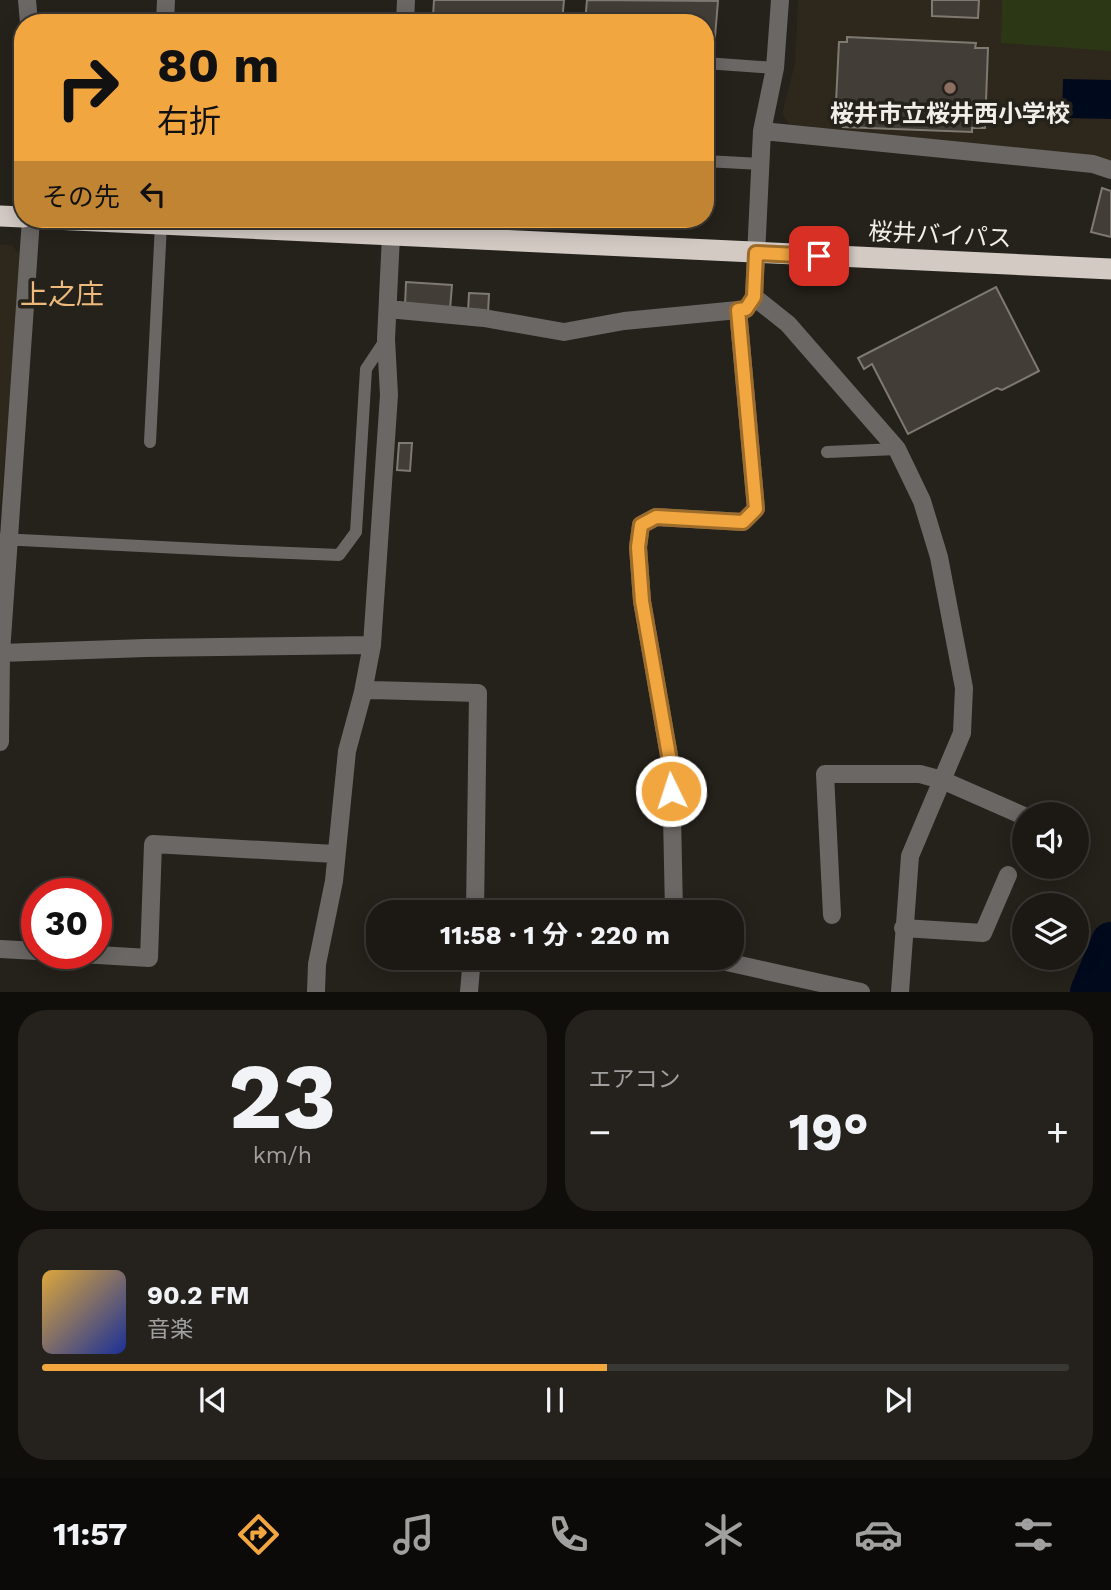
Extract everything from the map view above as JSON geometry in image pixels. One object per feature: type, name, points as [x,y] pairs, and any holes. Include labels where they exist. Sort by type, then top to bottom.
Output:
[{"type":"highway","name":"桜井バイパス","points":[[407,228],[756,253],[1111,269]]},
{"type":"street","points":[[388,309],[484,318],[564,332],[624,321],[746,309],[754,297],[762,131],[775,68],[780,0]]},
{"type":"street","points":[[762,131],[1093,164],[1111,170]]},
{"type":"street","points":[[0,742],[1,653],[30,228]]},
{"type":"street","points":[[316,992],[317,964],[334,881],[347,751],[372,645],[389,395],[386,339],[393,228]]},
{"type":"street","points":[[754,297],[788,324],[897,449],[922,500],[939,557],[964,688],[962,733],[910,856],[900,992]]},
{"type":"street","points":[[674,900],[671,767],[642,601],[638,547],[641,525],[656,517],[743,522],[756,509],[738,310]]},
{"type":"street","points":[[1,653],[372,645]]},
{"type":"street","points":[[363,692],[478,693],[475,900]]},
{"type":"street","points":[[832,915],[825,774],[920,774],[942,780],[1012,811]]},
{"type":"street","points":[[112,956],[149,958],[153,844],[335,855]]},
{"type":"street","points":[[903,928],[983,933],[1008,875]]},
{"type":"street","points":[[0,949],[21,950]]},
{"type":"street","points":[[744,966],[861,992]]},
{"type":"street","points":[[469,992],[471,970]]},
{"type":"lane","points":[[714,64],[775,68]]},
{"type":"lane","points":[[714,161],[761,164]]},
{"type":"lane","points":[[150,442],[161,228]]},
{"type":"lane","points":[[0,539],[339,555],[356,533],[366,369],[386,339]]},
{"type":"lane","points":[[827,452],[897,449]]},
{"type":"shaded area","name":"桜井市立桜井西小学校","points":[[798,0],[1111,0],[1111,161],[1075,153],[956,145],[789,124],[782,114],[795,63]]},
{"type":"shaded area","points":[[0,245],[12,245],[20,255],[0,510]]},
{"type":"green space","points":[[1002,0],[1111,0],[1111,51],[1001,43]]},
{"type":"water","points":[[1063,79],[1111,80],[1111,119],[1062,118]]},
{"type":"building","points":[[434,0],[564,0],[563,14],[433,14]]},
{"type":"building","points":[[587,0],[718,1],[715,37],[714,14],[586,14]]},
{"type":"building","points":[[932,0],[979,0],[978,18],[932,16]]},
{"type":"building","points":[[847,37],[976,43],[975,48],[988,48],[985,128],[972,128],[972,132],[843,127],[844,123],[835,122],[839,42],[847,42]]},
{"type":"building","points":[[1102,188],[1111,191],[1111,237],[1091,232]]},
{"type":"building","points":[[406,282],[452,285],[450,309],[405,306]]},
{"type":"building","points":[[996,287],[1039,371],[1002,390],[997,388],[908,434],[872,364],[864,369],[858,358]]},
{"type":"building","points":[[469,293],[489,294],[488,313],[468,312]]},
{"type":"building","points":[[399,443],[412,443],[410,471],[397,470]]},
{"type":"waterway","points":[[1090,992],[1111,942]]},
{"type":"place","name":"桜井市立桜井西小学校","points":[[950,88]]},
{"type":"district","name":"上之庄","points":[[62,294]]},
{"type":"route","points":[[671,791],[671,767],[642,601],[638,547],[641,525],[656,517],[743,522],[756,509],[738,310],[746,309],[754,297],[756,253],[819,256]]}]
